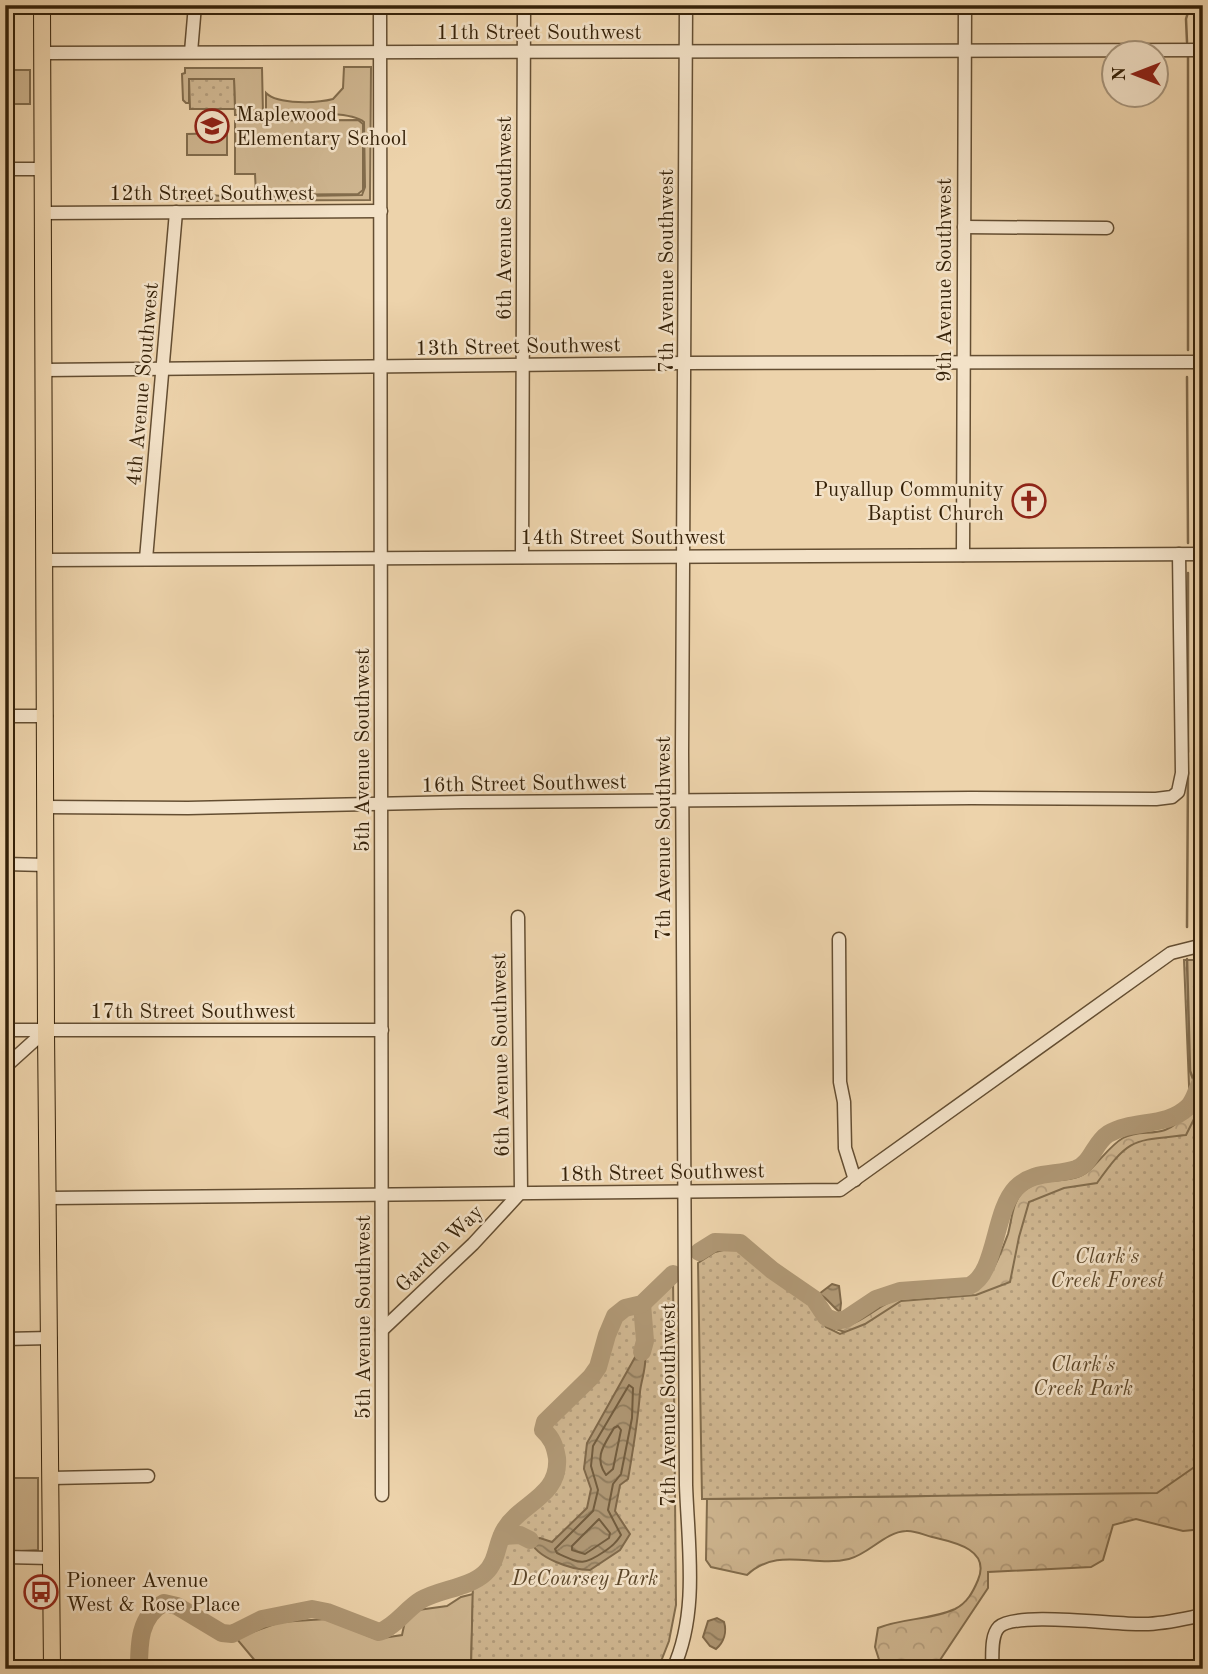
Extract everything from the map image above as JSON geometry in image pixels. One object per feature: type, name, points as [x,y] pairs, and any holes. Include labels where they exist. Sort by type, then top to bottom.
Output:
[{"type":"main road","points":[[42,5],[46,1031],[52,1669]]},
{"type":"street","points":[[191,52],[195,5]]},
{"type":"street","name":"5th Avenue Southwest","points":[[380,5],[382,1495]]},
{"type":"street","name":"6th Avenue Southwest","points":[[522,557],[524,5]]},
{"type":"street","name":"7th Avenue Southwest","points":[[673,1669],[685,1635],[689,1602],[686,1485],[683,800],[686,5]]},
{"type":"street","name":"9th Avenue Southwest","points":[[962,555],[965,5]]},
{"type":"street","name":"11th Street Southwest","points":[[43,53],[1203,50]]},
{"type":"street","points":[[5,169],[43,169]]},
{"type":"street","name":"12th Street Southwest","points":[[43,213],[381,211]]},
{"type":"street","name":"4th Avenue Southwest","points":[[146,559],[176,212]]},
{"type":"street","points":[[964,227],[1107,228]]},
{"type":"street","name":"13th Street Southwest","points":[[44,370],[963,361],[1203,362]]},
{"type":"street","name":"14th Street Southwest","points":[[44,560],[1203,554]]},
{"type":"street","name":"16th Street Southwest","points":[[45,807],[181,808],[683,800],[1172,797],[1178,792],[1182,773],[1179,555]]},
{"type":"street","points":[[5,716],[46,716]]},
{"type":"street","points":[[5,864],[46,865]]},
{"type":"street","name":"6th Avenue Southwest","points":[[518,917],[522,1192]]},
{"type":"street","points":[[839,939],[840,1082],[844,1102],[845,1148],[855,1180]]},
{"type":"street","name":"18th Street Southwest","points":[[49,1198],[840,1189],[1171,953],[1199,946]]},
{"type":"street","name":"17th Street Southwest","points":[[5,1030],[382,1030]]},
{"type":"street","points":[[5,1067],[46,1031]]},
{"type":"street","name":"Garden Way","points":[[382,1330],[473,1244],[522,1192]]},
{"type":"street","points":[[5,1339],[50,1338]]},
{"type":"street","points":[[51,1478],[148,1476]]},
{"type":"street","points":[[5,1557],[51,1558]]},
{"type":"street","points":[[992,1669],[994,1638],[999,1628],[1006,1623],[1024,1620],[1146,1624],[1203,1615]]},
{"type":"green space","points":[[344,67],[371,67],[370,200],[177,201],[177,196],[362,195],[365,187],[364,122],[345,115],[266,114],[266,93],[279,100],[289,101],[333,99],[343,88]]},
{"type":"green space","points":[[185,68],[262,68],[263,114],[235,115],[234,79],[189,79],[189,103],[186,103],[183,100],[182,74],[185,73]]},
{"type":"green space","points":[[5,70],[30,70],[30,104],[5,104]]},
{"type":"green space","points":[[189,79],[234,79],[235,109],[190,109]]},
{"type":"green space","points":[[358,120],[363,124],[363,190],[358,194],[256,195],[255,174],[235,174],[235,121]]},
{"type":"green space","points":[[227,133],[227,155],[187,155],[187,134]]},
{"type":"green space","points":[[1194,571],[1203,571],[1203,653],[1196,649]]},
{"type":"green space","name":"Clark's Creek Park","points":[[1184,960],[1203,960],[1203,1529],[1183,1531],[1136,1519],[1113,1525],[1103,1560],[1091,1567],[988,1572],[988,1588],[934,1669],[882,1669],[875,1647],[878,1628],[946,1613],[959,1607],[969,1597],[978,1580],[981,1569],[979,1561],[975,1554],[959,1545],[909,1531],[891,1535],[849,1559],[783,1560],[759,1566],[747,1575],[711,1567],[706,1560],[707,1499],[929,1496],[848,1333],[821,1324],[705,1259],[719,1247],[738,1247],[762,1268],[810,1300],[823,1320],[836,1328],[854,1323],[903,1296],[950,1294],[976,1288],[996,1264],[1008,1234],[1015,1205],[1025,1190],[1038,1183],[1080,1176],[1123,1138],[1168,1129],[1190,1110]]},
{"type":"green space","name":"Clark's Creek Park","points":[[1203,1101],[1203,1461],[1157,1493],[702,1499],[698,1263],[715,1252],[732,1248],[747,1254],[762,1270],[815,1309],[826,1327],[840,1334],[865,1324],[901,1301],[976,1295],[1010,1282],[1029,1202],[1064,1188],[1097,1183],[1117,1157],[1134,1144],[1186,1135]]},
{"type":"green space","name":"DeCoursey Park","points":[[673,1274],[676,1605],[669,1641],[658,1669],[471,1669],[473,1580],[482,1575],[491,1563],[505,1528],[518,1513],[548,1488],[556,1469],[555,1449],[543,1428],[546,1419],[592,1376],[609,1327],[618,1313],[643,1304]]},
{"type":"green space","points":[[5,1478],[38,1478],[38,1550],[5,1552]]},
{"type":"green space","points":[[473,1594],[471,1669],[262,1669],[236,1638],[280,1622],[326,1619],[376,1639],[402,1635],[405,1621],[418,1610],[447,1606],[461,1597]]},
{"type":"water","points":[[832,1284],[839,1286],[840,1312],[819,1294]]},
{"type":"water","points":[[638,1352],[645,1354],[645,1369],[628,1479],[620,1485],[615,1511],[630,1534],[620,1550],[590,1570],[574,1568],[539,1552],[530,1540],[540,1538],[552,1542],[587,1508],[591,1489],[584,1469],[587,1443]]},
{"type":"water","points":[[717,1618],[724,1622],[725,1633],[716,1649],[703,1637],[708,1621]]},
{"type":"waterway","points":[[1187,42],[1186,19],[1189,9],[1203,7]]},
{"type":"waterway","points":[[1188,56],[1188,350]]},
{"type":"waterway","points":[[1187,377],[1188,543]]},
{"type":"waterway","points":[[1188,573],[1188,752]]},
{"type":"waterway","points":[[1187,927],[1188,772]]},
{"type":"waterway","points":[[1187,959],[1190,1071],[1197,1089]]},
{"type":"waterway","points":[[699,1252],[715,1242],[740,1243],[772,1270],[814,1299],[826,1317],[836,1321],[846,1319],[876,1299],[900,1291],[969,1286],[985,1269],[1003,1212],[1016,1188],[1030,1178],[1076,1169],[1089,1158],[1103,1138],[1118,1129],[1160,1121],[1179,1114],[1191,1104],[1203,1079]]},
{"type":"waterway","points":[[139,1669],[140,1641],[145,1623],[164,1603],[177,1606],[222,1633],[232,1634],[262,1619],[312,1609],[379,1632],[421,1600],[463,1585],[485,1573],[492,1563],[505,1529],[546,1490],[556,1471],[557,1458],[553,1442],[543,1430],[545,1422],[598,1367],[615,1316],[625,1308],[642,1304],[673,1274]]},
{"type":"waterway","points":[[642,1304],[645,1341],[642,1352]]},
{"type":"waterway","points":[[502,1536],[520,1535],[530,1540]]},
{"type":"place","name":"Maplewood Elementary School","points":[[212,126]]},
{"type":"place","name":"Puyallup Community Baptist Church","points":[[1029,501]]},
{"type":"place","name":"Pioneer Avenue West & Rose Place","points":[[41,1592]]},
{"type":"park label","name":"Clark's Creek Forest","points":[[1107,1268]]}]
